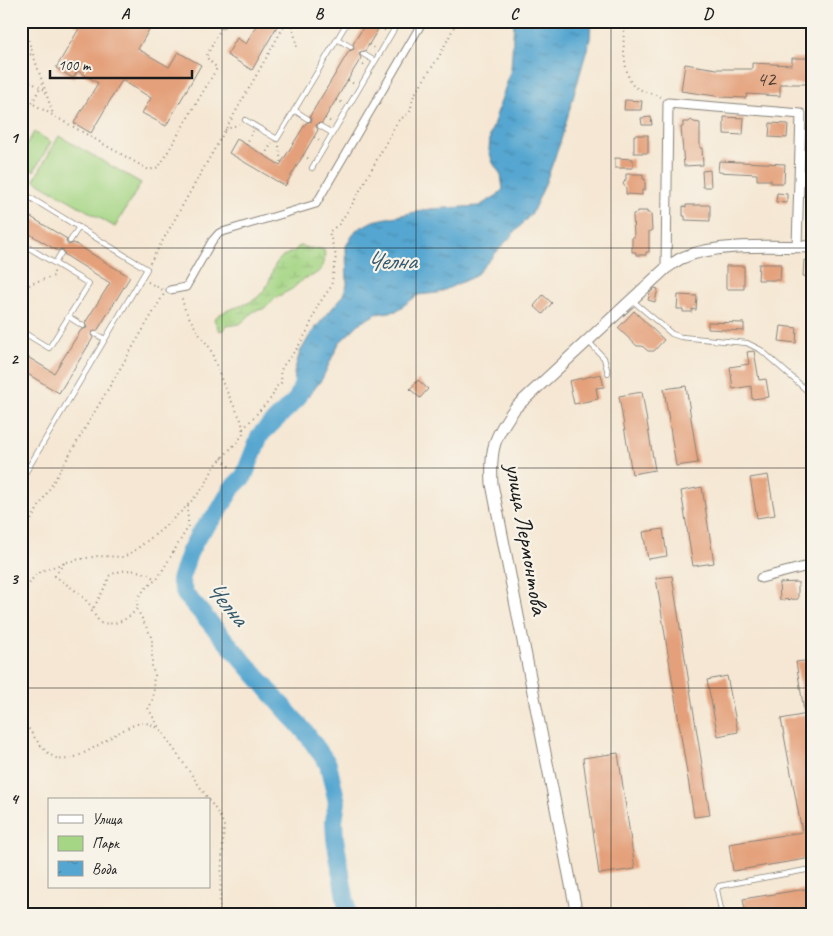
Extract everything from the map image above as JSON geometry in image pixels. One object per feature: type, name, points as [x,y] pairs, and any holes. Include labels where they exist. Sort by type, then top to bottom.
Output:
[{"type":"street","points":[[170,290],[186,286],[212,241],[219,233],[316,204],[423,21]]},
{"type":"street","points":[[666,268],[668,103],[801,114],[797,246]]},
{"type":"street","name":"улица Лермонтова","points":[[577,915],[492,484],[490,461],[493,444],[501,426],[515,408],[666,268],[682,258],[704,250],[725,247],[812,247]]},
{"type":"street","points":[[761,578],[812,565]]},
{"type":"lane","points":[[214,21],[222,26],[225,21]]},
{"type":"lane","points":[[246,120],[276,138],[348,21]]},
{"type":"lane","points":[[312,168],[399,21]]},
{"type":"lane","points":[[337,39],[351,47]]},
{"type":"lane","points":[[363,54],[375,61]]},
{"type":"lane","points":[[294,110],[308,119]]},
{"type":"lane","points":[[320,126],[332,133]]},
{"type":"lane","points":[[21,192],[146,269],[21,480]]},
{"type":"lane","points":[[70,241],[79,227]]},
{"type":"lane","points":[[21,243],[89,284],[49,348],[21,331]]},
{"type":"lane","points":[[55,263],[61,253]]},
{"type":"lane","points":[[632,300],[672,334],[681,337],[747,343],[761,350],[812,396]]},
{"type":"lane","points":[[69,317],[83,326]]},
{"type":"lane","points":[[95,334],[105,340]]},
{"type":"lane","points":[[587,340],[604,358],[608,373]]},
{"type":"lane","points":[[722,915],[717,890],[719,886],[806,870]]},
{"type":"path","points":[[22,21],[53,115]]},
{"type":"path","points":[[146,269],[287,21]]},
{"type":"path","points":[[292,21],[297,48]]},
{"type":"path","points":[[244,429],[272,397],[276,387],[282,382],[280,372],[283,366],[298,347],[308,330],[318,305],[332,286],[336,256],[329,232],[339,224],[353,203],[398,121],[410,112],[414,96],[440,55],[457,21]]},
{"type":"path","points":[[625,21],[622,39],[629,81],[634,87],[665,98],[668,103]]},
{"type":"path","points":[[21,97],[149,170],[159,167],[217,68],[206,57],[222,26]]},
{"type":"path","points":[[21,50],[34,56]]},
{"type":"path","points":[[21,65],[28,53]]},
{"type":"path","points":[[21,77],[45,90]]},
{"type":"path","points":[[32,103],[40,88]]},
{"type":"path","points":[[225,130],[246,120]]},
{"type":"path","points":[[246,145],[256,126]]},
{"type":"path","points":[[264,156],[276,138]]},
{"type":"path","points":[[276,138],[281,164]]},
{"type":"path","points":[[21,291],[32,283],[54,276],[55,263]]},
{"type":"path","points":[[21,537],[166,290],[161,290],[141,278]]},
{"type":"path","points":[[21,596],[35,575],[44,570],[64,563],[98,556],[124,557],[161,530],[188,504],[204,487],[208,476],[222,458],[243,435],[242,422],[223,384],[210,348],[185,310],[182,296]]},
{"type":"path","points":[[222,458],[231,469]]},
{"type":"path","points":[[188,504],[186,512],[189,522],[187,529],[156,580],[138,597],[137,609],[152,638],[152,668],[154,675],[152,682],[154,692],[152,702],[148,708],[208,798]]},
{"type":"path","points":[[64,563],[55,576],[80,594],[93,608]]},
{"type":"path","points":[[137,609],[124,621],[116,624],[100,623],[92,611],[109,576],[115,572],[139,572],[149,574],[156,580]]},
{"type":"path","points":[[21,716],[35,738],[59,759],[76,757],[141,723],[160,728]]},
{"type":"path","points":[[210,800],[224,825],[220,915]]},
{"type":"green space","points":[[34,132],[51,142],[34,171],[21,163],[21,154]]},
{"type":"green space","points":[[59,136],[141,183],[115,227],[34,180]]},
{"type":"green space","points":[[302,246],[324,250],[325,257],[321,270],[303,279],[263,309],[254,311],[240,324],[226,326],[222,331],[219,330],[214,319],[225,311],[256,299],[266,288],[273,270],[280,259]]},
{"type":"water","name":"Челна","points":[[514,21],[591,21],[590,39],[560,143],[532,213],[475,276],[438,293],[418,295],[396,311],[376,314],[360,323],[339,343],[322,379],[309,396],[297,399],[294,372],[300,352],[312,332],[342,297],[347,285],[346,246],[356,230],[373,221],[430,209],[479,206],[496,196],[503,189],[501,175],[493,163],[489,151],[490,135],[511,69]]},
{"type":"building","points":[[69,21],[154,21],[138,49],[169,67],[178,52],[201,65],[166,126],[142,113],[151,98],[122,80],[91,133],[74,123],[98,83],[78,71],[73,78],[56,68],[80,27]]},
{"type":"building","points":[[259,21],[280,21],[252,70],[227,55],[237,38],[246,44]]},
{"type":"building","points":[[367,21],[383,21],[365,51],[360,52],[361,58],[322,123],[317,124],[318,130],[285,186],[229,153],[237,139],[280,165],[306,123],[312,121],[310,116],[349,51],[354,49],[353,44]]},
{"type":"building","points":[[792,58],[812,58],[812,84],[780,84],[780,96],[747,94],[746,98],[722,97],[681,91],[685,64],[717,69],[752,69],[752,63],[792,65]]},
{"type":"building","points":[[625,100],[642,101],[641,110],[624,110]]},
{"type":"building","points":[[651,117],[652,125],[642,125],[641,118]]},
{"type":"building","points":[[724,117],[744,118],[743,135],[724,134]]},
{"type":"building","points":[[691,120],[700,123],[700,148],[702,148],[703,165],[684,166],[681,127],[683,127],[683,122]]},
{"type":"building","points":[[770,123],[788,124],[787,138],[769,137]]},
{"type":"building","points":[[634,135],[648,135],[648,153],[634,153]]},
{"type":"building","points":[[615,158],[633,159],[633,168],[615,168]]},
{"type":"building","points":[[719,161],[785,164],[784,183],[771,183],[771,180],[757,180],[757,174],[718,172]]},
{"type":"building","points":[[710,170],[711,187],[703,187],[702,171]]},
{"type":"building","points":[[626,174],[643,174],[645,190],[642,190],[642,195],[626,194],[626,188],[623,184]]},
{"type":"building","points":[[777,193],[787,194],[787,203],[776,202]]},
{"type":"building","points":[[686,205],[710,205],[710,221],[685,220],[683,206],[686,207]]},
{"type":"building","points":[[21,211],[67,239],[68,245],[74,243],[130,277],[97,331],[92,332],[93,338],[59,393],[21,370],[21,353],[54,373],[81,330],[87,328],[85,323],[110,283],[65,255],[63,250],[58,251],[21,229]]},
{"type":"building","points":[[637,211],[651,213],[652,231],[649,231],[649,252],[646,252],[646,255],[636,255],[636,252],[632,252],[632,237],[634,237],[633,214],[637,213]]},
{"type":"building","points":[[804,260],[812,261],[812,277],[803,276]]},
{"type":"building","points":[[759,264],[781,264],[780,280],[758,280]]},
{"type":"building","points":[[726,266],[744,266],[744,289],[726,289]]},
{"type":"building","points":[[655,288],[658,289],[655,302],[648,300],[650,293]]},
{"type":"building","points":[[543,295],[552,303],[543,314],[534,306]]},
{"type":"building","points":[[678,295],[697,296],[696,310],[692,309],[692,312],[683,312],[683,309],[677,309]]},
{"type":"building","points":[[634,311],[664,340],[654,351],[648,351],[642,346],[637,346],[618,328]]},
{"type":"building","points":[[708,322],[744,323],[744,331],[708,329]]},
{"type":"building","points":[[781,326],[797,328],[796,343],[779,341]]},
{"type":"building","points":[[754,351],[759,380],[766,379],[769,397],[752,399],[751,386],[733,389],[730,367],[749,364],[747,352]]},
{"type":"building","points":[[601,374],[604,387],[596,388],[598,399],[574,404],[569,381]]},
{"type":"building","points":[[418,380],[428,389],[420,398],[410,389]]},
{"type":"building","points":[[686,386],[698,463],[676,466],[664,389]]},
{"type":"building","points":[[642,392],[655,470],[632,474],[619,396]]},
{"type":"building","points":[[768,475],[775,515],[757,518],[750,478]]},
{"type":"building","points":[[702,487],[714,563],[693,566],[681,491]]},
{"type":"building","points":[[663,529],[667,556],[648,559],[643,532]]},
{"type":"building","points":[[672,576],[710,815],[694,817],[656,578]]},
{"type":"building","points":[[798,582],[798,599],[780,600],[779,583]]},
{"type":"building","points":[[812,660],[812,709],[804,711],[796,662]]},
{"type":"building","points":[[727,676],[738,732],[718,736],[707,680]]},
{"type":"building","points":[[807,714],[812,738],[812,858],[733,871],[729,844],[802,832],[781,719]]},
{"type":"building","points":[[618,753],[635,869],[599,874],[583,758]]},
{"type":"building","points":[[812,888],[812,914],[746,915],[743,899]]},
{"type":"waterway","name":"Челна","points":[[305,378],[297,399],[260,435],[244,476],[232,488],[219,511],[199,534],[189,553],[180,580],[185,594],[306,733],[328,764],[337,802],[334,821],[335,838],[348,915]]}]
